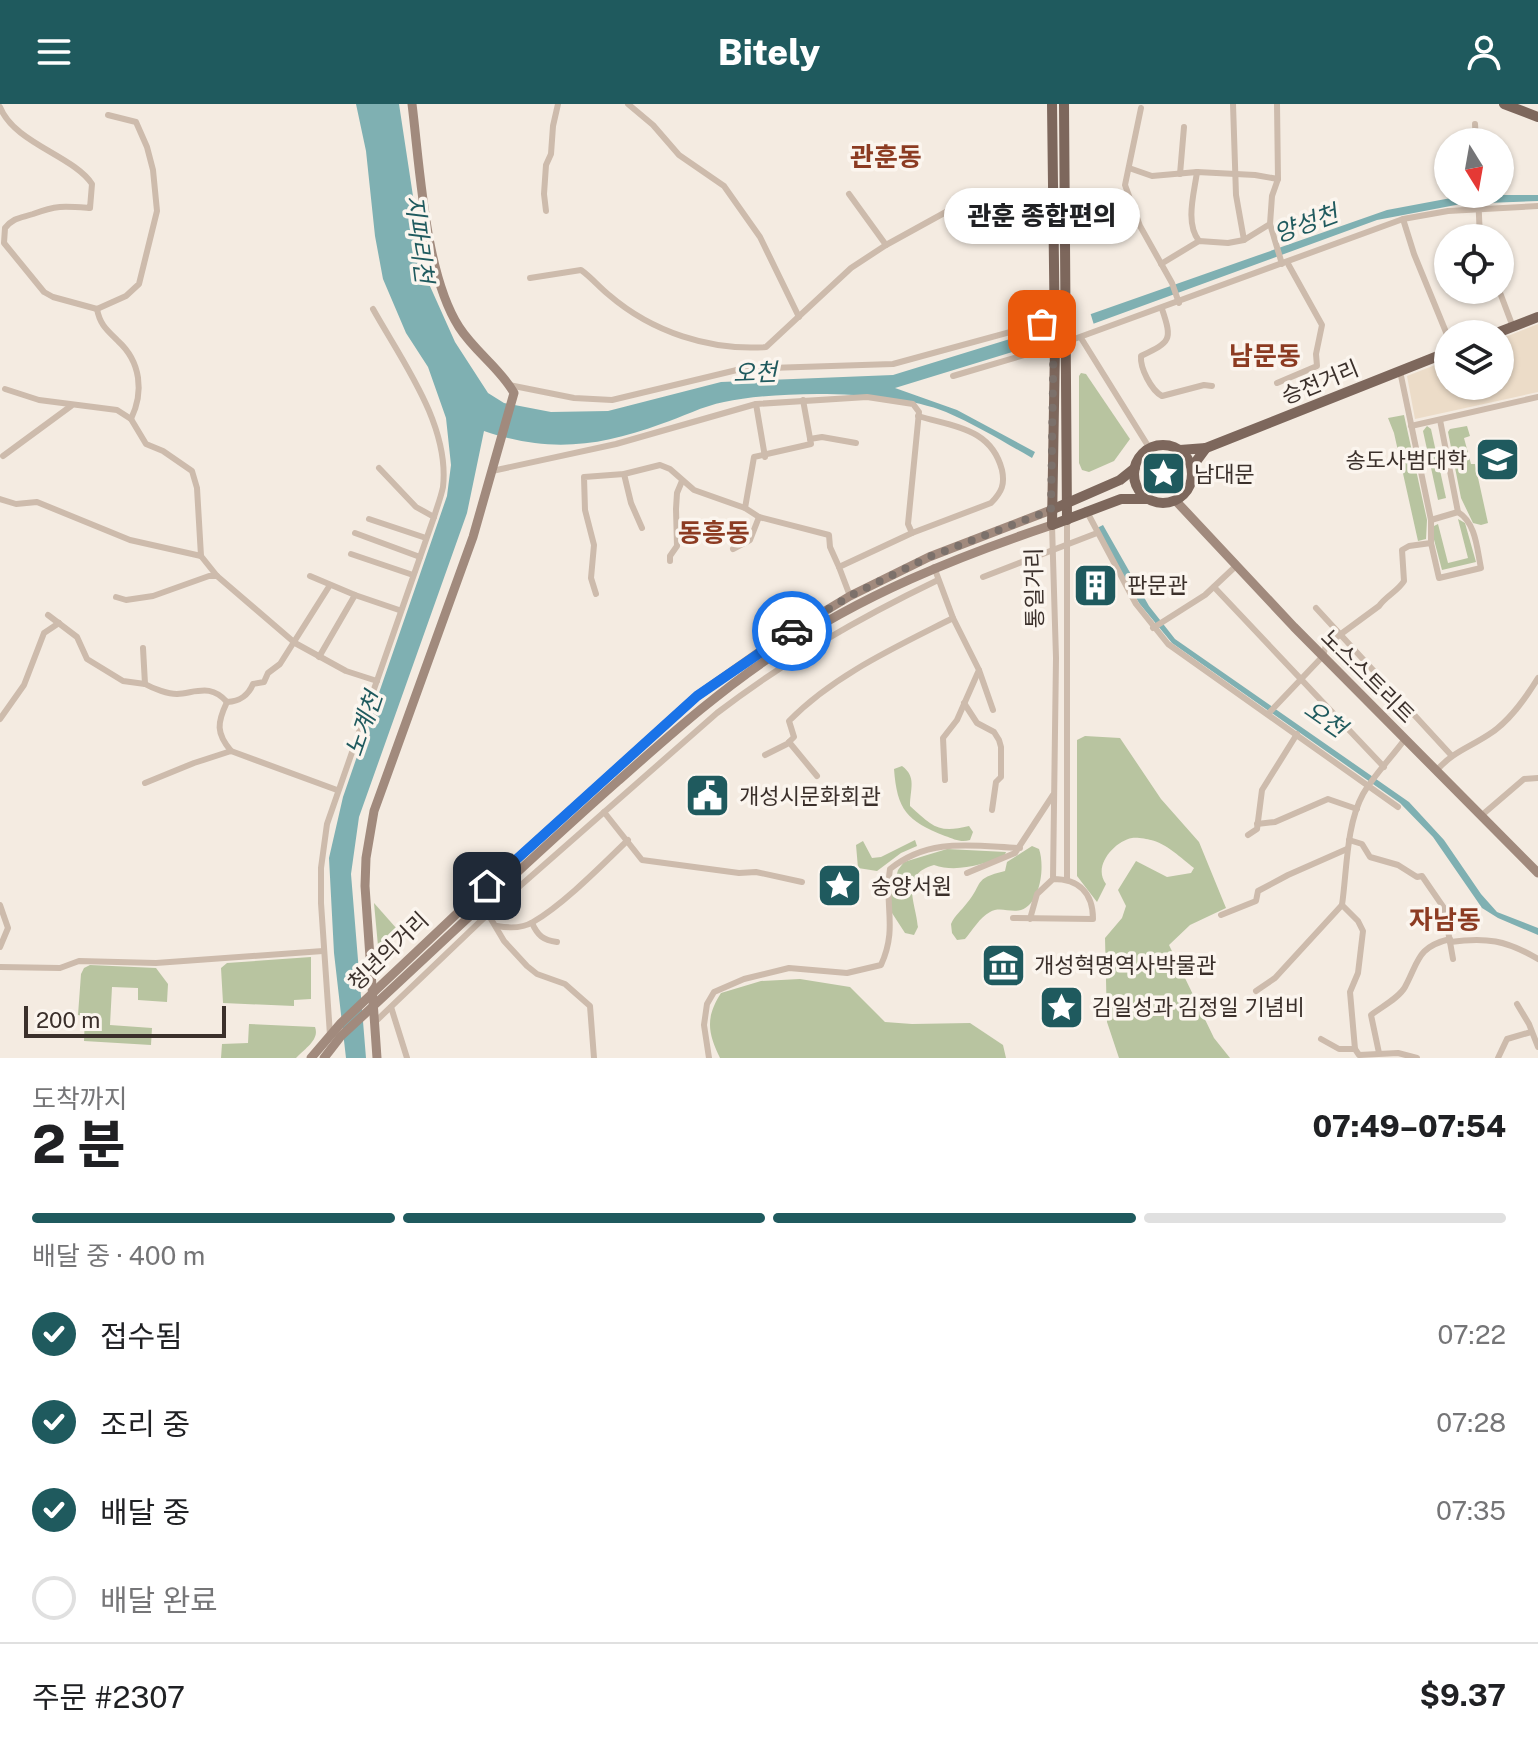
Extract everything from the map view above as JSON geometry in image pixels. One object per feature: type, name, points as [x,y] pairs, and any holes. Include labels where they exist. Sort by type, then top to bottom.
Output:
[{"type":"main road","points":[[377,1058],[374,1024],[368,1004],[365,886],[374,811],[492,471],[514,393],[460,328],[445,301],[425,203],[412,104]]},
{"type":"main road","name":"통일거리","points":[[1052,104],[1055,346],[1052,525]]},
{"type":"main road","name":"통일거리","points":[[1064,104],[1067,520]]},
{"type":"main road","points":[[1504,104],[1538,117]]},
{"type":"main road","points":[[1514,327],[1538,317]]},
{"type":"main road","name":"승전거리","points":[[1206,448],[1434,358]]},
{"type":"main road","points":[[1165,445],[1180,450],[1206,448],[1195,460],[1187,490],[1175,500],[1158,502],[1149,499],[1136,482],[1135,467],[1143,453],[1150,449],[1165,445]]},
{"type":"main road","points":[[1180,450],[1192,467]]},
{"type":"main road","name":"청년의거리","points":[[311,1058],[548,830],[697,696],[772,643],[850,596],[929,557],[1120,480],[1135,467]]},
{"type":"main road","name":"청년의거리","points":[[324,1058],[341,1023],[368,1004],[706,703],[778,651],[857,604],[934,567],[1067,520],[1086,510],[1121,499],[1149,499]]},
{"type":"main road","name":"노스스트리트","points":[[1175,500],[1323,656],[1538,873]]},
{"type":"street","points":[[546,211],[546,165],[551,154],[558,104]]},
{"type":"street","points":[[628,104],[653,125],[679,155],[724,186],[760,237],[799,317]]},
{"type":"street","points":[[1233,104],[1235,174],[1244,240]]},
{"type":"street","points":[[1277,104],[1278,179],[1272,196],[1270,224],[1283,262],[1322,325],[1316,354],[1317,366],[1277,383]]},
{"type":"street","points":[[0,107],[8,121],[21,132],[92,184],[90,208],[55,206],[19,216],[5,228],[4,243],[44,292],[97,309],[126,296],[139,284],[157,211],[150,157],[138,125],[108,115]]},
{"type":"street","points":[[1141,108],[1125,185],[1140,226],[1172,283],[1178,300]]},
{"type":"street","points":[[1475,124],[1475,128]]},
{"type":"street","points":[[1180,174],[1184,127]]},
{"type":"street","points":[[1129,168],[1152,176],[1197,172],[1278,179]]},
{"type":"street","points":[[1197,172],[1191,218],[1195,237],[1199,241]]},
{"type":"street","points":[[849,194],[886,245]]},
{"type":"street","points":[[1514,206],[1538,206]]},
{"type":"street","points":[[530,278],[581,270],[608,295],[638,316],[678,335],[698,343],[766,347],[851,268],[955,207]]},
{"type":"street","points":[[1066,342],[1403,219],[1470,208]]},
{"type":"street","points":[[1403,219],[1441,320]]},
{"type":"street","points":[[1161,264],[1199,241],[1228,243],[1244,240],[1270,224]]},
{"type":"street","points":[[97,309],[104,328],[125,349],[136,368],[140,382],[139,397],[131,419]]},
{"type":"street","points":[[336,1036],[323,951],[321,868],[327,824],[399,610],[434,521],[444,473],[439,434],[373,309]]},
{"type":"street","points":[[1162,309],[1169,330],[1168,338],[1163,346],[1141,356],[1140,362],[1156,393],[1162,396],[1204,385],[1212,386]]},
{"type":"street","points":[[509,385],[605,401],[689,380],[767,366],[893,364],[1054,320]]},
{"type":"street","points":[[1081,338],[1150,449]]},
{"type":"street","points":[[953,376],[1055,346]]},
{"type":"street","points":[[766,347],[767,366]]},
{"type":"street","points":[[1400,371],[1431,520],[1431,543],[1439,578],[1481,568],[1473,529],[1465,516],[1458,512],[1431,520]]},
{"type":"street","points":[[5,389],[39,400],[117,410],[131,419],[146,444],[163,451],[192,471],[197,488],[201,556],[217,576],[295,643],[346,671],[377,681]]},
{"type":"street","points":[[492,471],[616,444],[756,404],[867,397],[913,404],[919,412],[908,524],[912,533]]},
{"type":"street","points":[[1411,426],[1538,397]]},
{"type":"street","points":[[745,508],[754,457],[765,457],[811,444],[803,400]]},
{"type":"street","points":[[756,404],[765,457]]},
{"type":"street","points":[[3,456],[71,406]]},
{"type":"street","points":[[839,567],[912,533],[991,503],[1000,494],[1004,480],[999,458],[992,445],[981,435],[918,416]]},
{"type":"street","points":[[1440,420],[1458,512]]},
{"type":"street","points":[[810,439],[822,437],[856,443]]},
{"type":"street","points":[[596,594],[591,578],[594,545],[585,510],[584,477],[624,474],[660,465],[670,469],[694,490],[745,508],[759,517],[829,535],[850,596]]},
{"type":"street","points":[[379,468],[416,507],[434,521]]},
{"type":"street","points":[[624,474],[631,503],[642,528]]},
{"type":"street","points":[[670,561],[677,546],[677,493],[682,481]]},
{"type":"street","points":[[0,499],[16,504],[37,502],[130,540],[201,556]]},
{"type":"street","points":[[1086,510],[1136,604],[1184,656],[1270,711],[1398,807]]},
{"type":"street","points":[[733,549],[750,540],[759,517]]},
{"type":"street","points":[[369,519],[426,538]]},
{"type":"street","name":"통일거리","points":[[1067,520],[1067,879]]},
{"type":"street","name":"통일거리","points":[[1052,525],[1053,879]]},
{"type":"street","points":[[355,533],[420,557]]},
{"type":"street","points":[[983,577],[1097,533]]},
{"type":"street","points":[[1270,711],[1323,656],[1326,645],[1402,585],[1402,550],[1431,543]]},
{"type":"street","points":[[351,554],[413,575]]},
{"type":"street","points":[[1154,627],[1214,587],[1237,565]]},
{"type":"street","points":[[934,567],[993,710]]},
{"type":"street","points":[[116,597],[137,600],[187,582],[217,576]]},
{"type":"street","points":[[310,576],[399,610]]},
{"type":"street","points":[[374,1024],[488,914],[717,713],[785,663],[866,615],[938,580]]},
{"type":"street","points":[[330,585],[280,664],[268,673],[264,682],[253,684],[242,698],[227,702],[217,730],[231,751],[337,790]]},
{"type":"street","points":[[1214,587],[1384,767]]},
{"type":"street","points":[[319,657],[355,595]]},
{"type":"street","points":[[1316,608],[1451,755]]},
{"type":"street","points":[[48,615],[77,637],[87,659],[123,681],[176,694],[208,689],[220,693],[227,702]]},
{"type":"street","points":[[765,755],[789,742],[794,734],[789,721],[804,706],[858,669],[953,618]]},
{"type":"street","points":[[0,719],[24,685],[44,633],[59,623]]},
{"type":"street","points":[[143,648],[145,684]]},
{"type":"street","points":[[945,780],[943,738],[957,720],[979,670]]},
{"type":"street","points":[[1437,770],[1451,755],[1490,734],[1500,725],[1527,696],[1538,678]]},
{"type":"street","points":[[964,703],[977,723],[994,732],[1001,747],[1001,777],[996,782],[992,810]]},
{"type":"street","points":[[1248,835],[1254,832],[1257,824],[1262,790],[1297,734]]},
{"type":"street","points":[[1256,991],[1275,978],[1342,905],[1347,849],[1357,809],[1368,787],[1405,739]]},
{"type":"street","points":[[789,742],[817,776]]},
{"type":"street","points":[[145,783],[231,751]]},
{"type":"street","points":[[1482,815],[1524,779],[1538,778]]},
{"type":"street","points":[[967,873],[1008,858],[1020,848],[1055,792]]},
{"type":"street","points":[[1257,824],[1275,822],[1328,799],[1357,809]]},
{"type":"street","points":[[604,812],[642,860],[739,873],[756,872],[802,882]]},
{"type":"street","points":[[497,926],[517,927],[532,923],[599,869],[628,840]]},
{"type":"street","points":[[1349,840],[1362,844],[1370,857],[1398,865],[1417,877],[1422,876],[1444,908],[1453,959]]},
{"type":"street","points":[[709,1058],[704,1025],[707,1004],[714,992],[744,979],[789,968],[847,973],[881,965],[890,945],[891,919],[886,892],[890,869],[906,856],[947,845],[1020,848]]},
{"type":"street","points":[[1221,915],[1256,901],[1258,891],[1288,875],[1347,849]]},
{"type":"street","points":[[1013,918],[1030,919],[1093,919],[1088,895],[1075,882],[1053,879],[1037,894],[1030,919]]},
{"type":"street","points":[[0,905],[8,928],[0,947]]},
{"type":"street","points":[[1342,905],[1363,931],[1358,973],[1350,992],[1355,1049],[1359,1055],[1398,1053],[1417,1058]]},
{"type":"street","points":[[488,914],[504,941],[527,966],[537,974],[565,984],[590,1006],[594,1058]]},
{"type":"street","points":[[532,923],[538,935],[557,942]]},
{"type":"street","points":[[1379,1053],[1371,1015],[1404,990],[1420,955],[1433,943],[1477,938],[1493,940],[1519,948],[1538,959]]},
{"type":"street","points":[[0,967],[60,968],[79,961],[156,963],[323,951]]},
{"type":"street","points":[[1517,1004],[1538,1047]]},
{"type":"street","points":[[391,1007],[407,1058]]},
{"type":"street","points":[[1529,1024],[1538,1021]]},
{"type":"street","points":[[1498,1058],[1507,1039],[1531,1032]]},
{"type":"street","points":[[1321,1039],[1339,1049],[1355,1049]]},
{"type":"green space","points":[[1081,373],[1086,374],[1130,439],[1114,461],[1089,472],[1082,470],[1079,463]]},
{"type":"green space","points":[[1404,415],[1427,520],[1426,539],[1418,541],[1388,418]]},
{"type":"green space","points":[[1427,426],[1431,429],[1446,498],[1438,500],[1423,431]]},
{"type":"green space","points":[[1467,426],[1470,436],[1464,438],[1471,464],[1475,464],[1488,523],[1481,525],[1473,523],[1461,498],[1448,432]]},
{"type":"green space","points":[[1458,519],[1465,523],[1476,562],[1442,570],[1432,532],[1438,524],[1448,563],[1468,558]]},
{"type":"green space","points":[[1085,736],[1120,738],[1161,799],[1199,842],[1226,908],[1190,925],[1169,945],[1214,1038],[1230,1058],[1119,1058],[1107,1022],[1105,938],[1122,918],[1126,906],[1118,890],[1136,861],[1167,877],[1191,873],[1194,868],[1157,842],[1137,838],[1125,840],[1107,855],[1102,870],[1106,884],[1097,902],[1077,876],[1077,740]]},
{"type":"green space","points":[[902,766],[911,779],[910,806],[936,826],[950,829],[969,826],[973,832],[970,840],[958,840],[932,830],[906,812],[895,783],[894,769]]},
{"type":"green space","points":[[915,840],[917,846],[901,853],[877,871],[858,868],[856,845],[863,841],[872,858],[881,857]]},
{"type":"green space","points":[[1032,846],[1039,849],[1042,865],[1040,883],[1033,900],[1021,910],[990,912],[965,939],[957,940],[951,924],[980,882],[1005,871],[1007,862]]},
{"type":"green space","points":[[947,849],[1006,852],[1004,857],[969,867],[934,865],[916,875],[912,890],[918,927],[914,935],[905,933],[892,913],[890,899],[898,870],[904,862]]},
{"type":"green space","points":[[374,903],[397,929],[378,946]]},
{"type":"green space","points":[[311,957],[311,999],[294,1000],[294,1006],[223,1003],[221,968],[227,963]]},
{"type":"green space","points":[[90,965],[156,968],[168,984],[167,1002],[138,1000],[138,988],[112,987],[110,1025],[152,1028],[151,1045],[84,1041],[85,1016],[78,1015],[81,974]]},
{"type":"green space","points":[[800,979],[850,987],[885,1022],[970,1023],[1003,1045],[1006,1058],[720,1058],[713,1041],[710,1018],[721,993],[761,981]]},
{"type":"green space","points":[[249,1024],[315,1027],[316,1032],[310,1044],[296,1058],[221,1058],[222,1044],[248,1043]]},
{"type":"shaded area","points":[[1538,324],[1538,392],[1514,397],[1514,333]]},
{"type":"shaded area","points":[[1434,365],[1434,400],[1502,400],[1415,419],[1407,376]]},
{"type":"water","name":"지파리천","points":[[356,104],[399,104],[425,275],[455,342],[488,393],[504,403],[551,412],[608,411],[721,382],[893,375],[1091,314],[1387,210],[1434,201],[1434,208],[1440,208],[1377,220],[1038,344],[895,388],[957,410],[1035,452],[1032,458],[946,412],[897,399],[836,394],[775,395],[724,402],[638,432],[594,442],[552,445],[484,431],[467,513],[359,817],[351,874],[366,1058],[346,1058],[334,953],[329,858],[343,797],[447,496],[451,465],[446,418],[428,367],[406,333],[383,279],[366,151]]},
{"type":"water","points":[[1514,195],[1538,195],[1538,201],[1514,202]]},
{"type":"water","points":[[1103,525],[1149,606],[1175,639],[1409,802],[1444,840],[1497,912],[1538,928],[1538,935],[1482,908],[1433,837],[1400,803],[1172,643],[1139,603],[1097,528]]},
{"type":"pier","points":[[1090,312],[1094,325],[1039,345],[1037,329]]},
{"type":"way so far","points":[[792,631],[850,596],[929,557],[1051,510],[1054,320],[1042,324]]},
{"type":"place","name":"관훈 종합편의","points":[[1042,324]]},
{"type":"place","name":"송도사범대학","points":[[1498,460]]},
{"type":"place","name":"남대문","points":[[1163,474]]},
{"type":"place","name":"판문관","points":[[1096,585]]},
{"type":"place","name":"개성시문화회관","points":[[708,796]]},
{"type":"place","name":"숭양서원","points":[[840,886]]},
{"type":"place","name":"개성혁명역사박물관","points":[[1003,965]]},
{"type":"place","name":"김일성과 김정일 기념비","points":[[1061,1007]]},
{"type":"district","name":"관훈동","points":[[886,157]]},
{"type":"district","name":"남문동","points":[[1265,356]]},
{"type":"district","name":"동흥동","points":[[714,533]]},
{"type":"district","name":"자남동","points":[[1445,920]]},
{"type":"route","points":[[487,886],[697,696],[792,631]]},
{"type":"water label","name":"양성천","points":[[1306,224]]},
{"type":"water label","name":"오천","points":[[755,373]]},
{"type":"water label","name":"오천","points":[[1325,719]]},
{"type":"water label","name":"노계천","points":[[364,724]]}]
